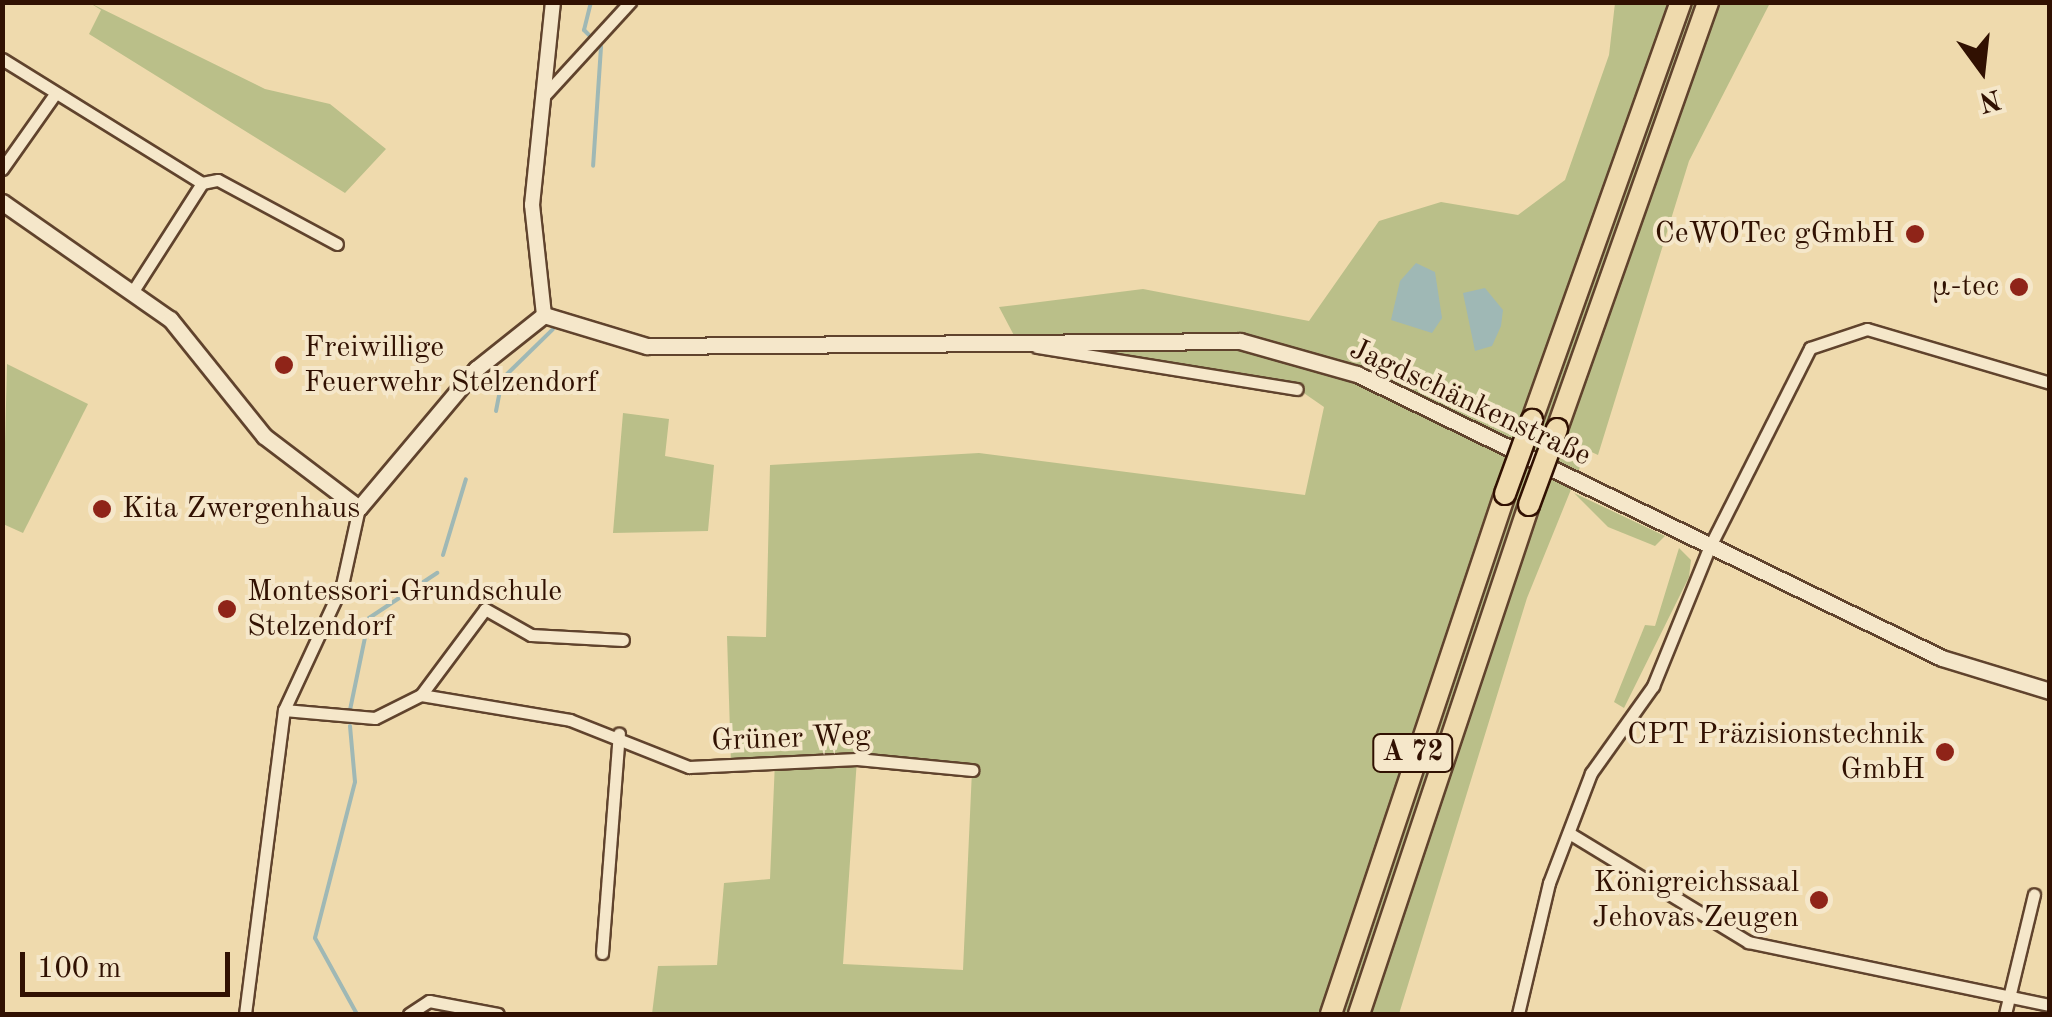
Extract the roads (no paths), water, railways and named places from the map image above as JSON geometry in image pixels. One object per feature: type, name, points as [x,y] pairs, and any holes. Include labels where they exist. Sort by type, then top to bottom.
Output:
[{"type":"highway","name":"A 72","points":[[1332,1014],[1506,494],[1680,2]]},
{"type":"highway","name":"A 72","points":[[1358,1014],[1529,505],[1708,2]]},
{"type":"main road","points":[[2,202],[170,319],[264,436],[359,508],[476,369],[544,315]]},
{"type":"main road","name":"Jagdschänkenstraße","points":[[544,315],[647,346],[1240,341],[1357,374],[1708,548],[1942,658],[2050,692]]},
{"type":"street","points":[[544,315],[532,205],[554,2]]},
{"type":"street","points":[[544,97],[630,2]]},
{"type":"street","points":[[2,59],[202,183],[218,180],[336,244]]},
{"type":"street","points":[[2,169],[55,94]]},
{"type":"street","points":[[133,292],[202,183]]},
{"type":"street","points":[[1518,1014],[1591,773],[1670,652],[1708,548],[1794,370],[1825,338],[1868,329],[2050,383]]},
{"type":"street","name":"Jagdschänkenstraße","points":[[1018,343],[1298,389]]},
{"type":"street","points":[[245,1014],[284,710],[342,585],[359,508]]},
{"type":"street","points":[[284,710],[375,718],[421,695],[485,608],[531,635],[624,640]]},
{"type":"street","name":"Grüner Weg","points":[[421,695],[618,734],[689,767],[857,758],[972,770]]},
{"type":"street","points":[[602,953],[618,734]]},
{"type":"street","points":[[1570,833],[1748,942],[2050,1004]]},
{"type":"street","points":[[2005,1014],[2034,894]]},
{"type":"street","points":[[408,1014],[429,1001],[498,1014]]},
{"type":"water","points":[[1416,263],[1435,272],[1442,318],[1432,333],[1391,320],[1400,281]]},
{"type":"water","points":[[1485,288],[1503,310],[1501,326],[1492,346],[1475,351],[1463,293]]},
{"type":"waterway","points":[[591,2],[584,30],[601,47],[593,166]]},
{"type":"waterway","points":[[496,411],[502,379],[553,329]]},
{"type":"waterway","points":[[443,555],[466,479]]},
{"type":"waterway","points":[[350,710],[369,618],[437,573]]},
{"type":"waterway","points":[[350,726],[355,782],[315,938],[357,1014]]},
{"type":"place","name":"CeWOTec gGmbH","points":[[1915,234]]},
{"type":"place","name":"µ-tec","points":[[2019,287]]},
{"type":"place","name":"Freiwillige Feuerwehr Stelzendorf","points":[[284,365]]},
{"type":"place","name":"Kita Zwergenhaus","points":[[102,509]]},
{"type":"place","name":"Montessori-Grundschule Stelzendorf","points":[[227,609]]},
{"type":"place","name":"CPT Präzisionstechnik GmbH","points":[[1945,752]]},
{"type":"place","name":"Königreichssaal Jehovas Zeugen","points":[[1819,900]]}]
